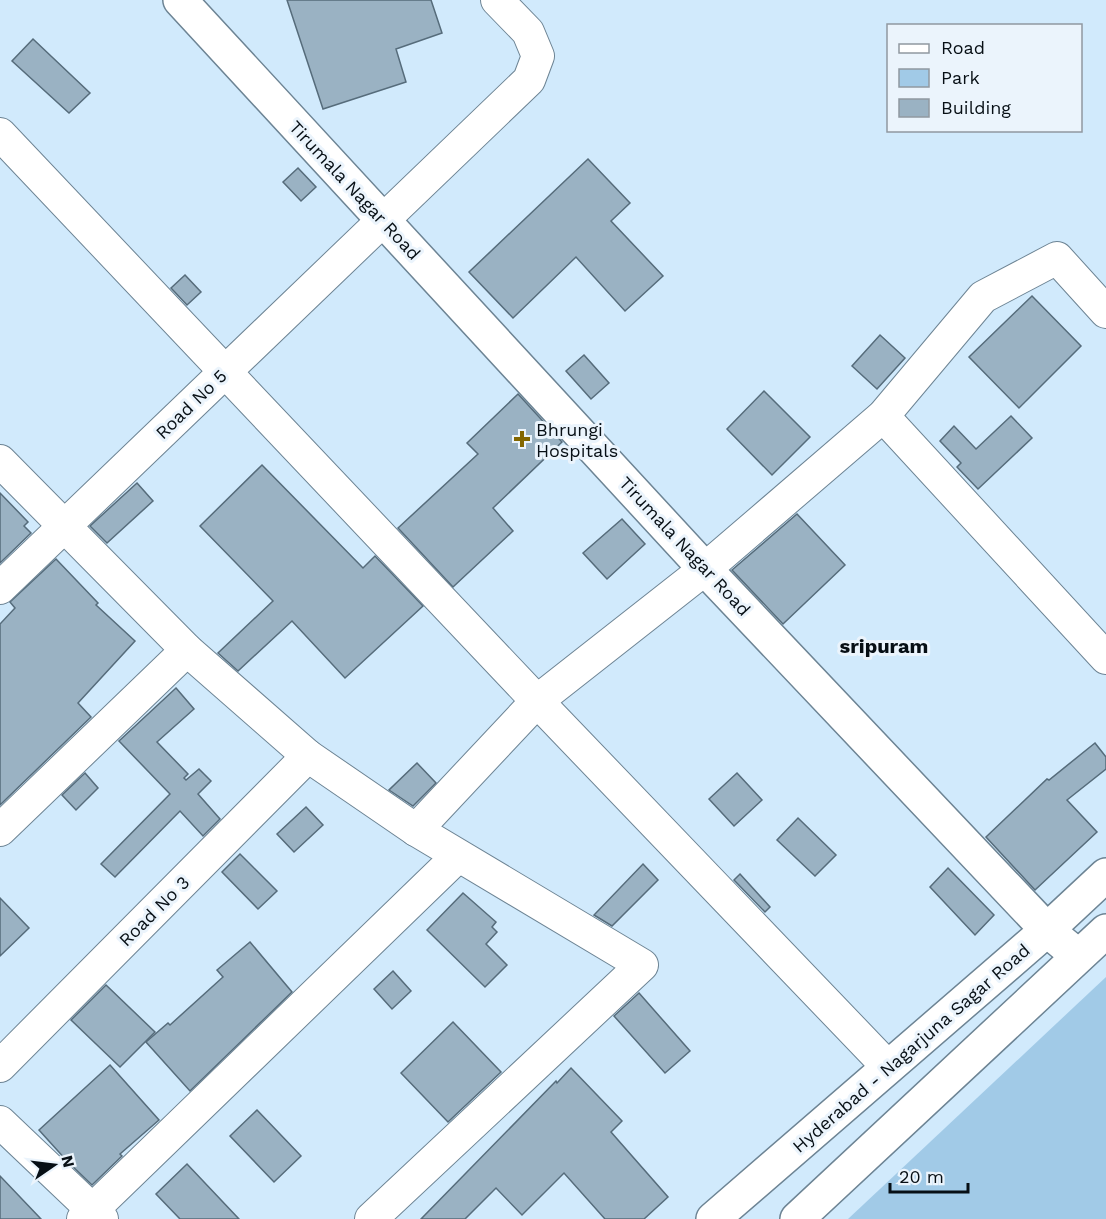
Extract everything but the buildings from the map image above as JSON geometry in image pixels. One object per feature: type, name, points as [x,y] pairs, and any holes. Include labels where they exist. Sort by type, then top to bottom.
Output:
[{"type":"street","name":"Tirumala Nagar Road","points":[[180,0],[705,569],[1047,930],[1078,956]]},
{"type":"street","name":"Road No 5","points":[[0,588],[530,80],[538,56],[528,32],[497,0]]},
{"type":"street","points":[[0,134],[537,701],[888,1066]]},
{"type":"street","points":[[416,830],[537,701],[705,569],[883,416],[983,297],[1057,258],[1106,312]]},
{"type":"street","points":[[883,416],[1106,658]]},
{"type":"street","points":[[0,461],[187,650],[308,756],[416,830],[642,965],[371,1219]]},
{"type":"street","points":[[0,830],[187,650]]},
{"type":"street","name":"Road No 3","points":[[0,1066],[308,756]]},
{"type":"street","points":[[0,1122],[92,1216],[458,856]]},
{"type":"street","name":"Hyderabad - Nagarjuna Sagar Road","points":[[713,1219],[1047,930],[1106,875]]},
{"type":"street","points":[[796,1219],[1106,931]]},
{"type":"green space","points":[[1106,977],[1106,1219],[848,1219]]},
{"type":"place","name":"Bhrungi Hospitals","points":[[522,439]]},
{"type":"district","name":"sripuram","points":[[884,646]]}]
